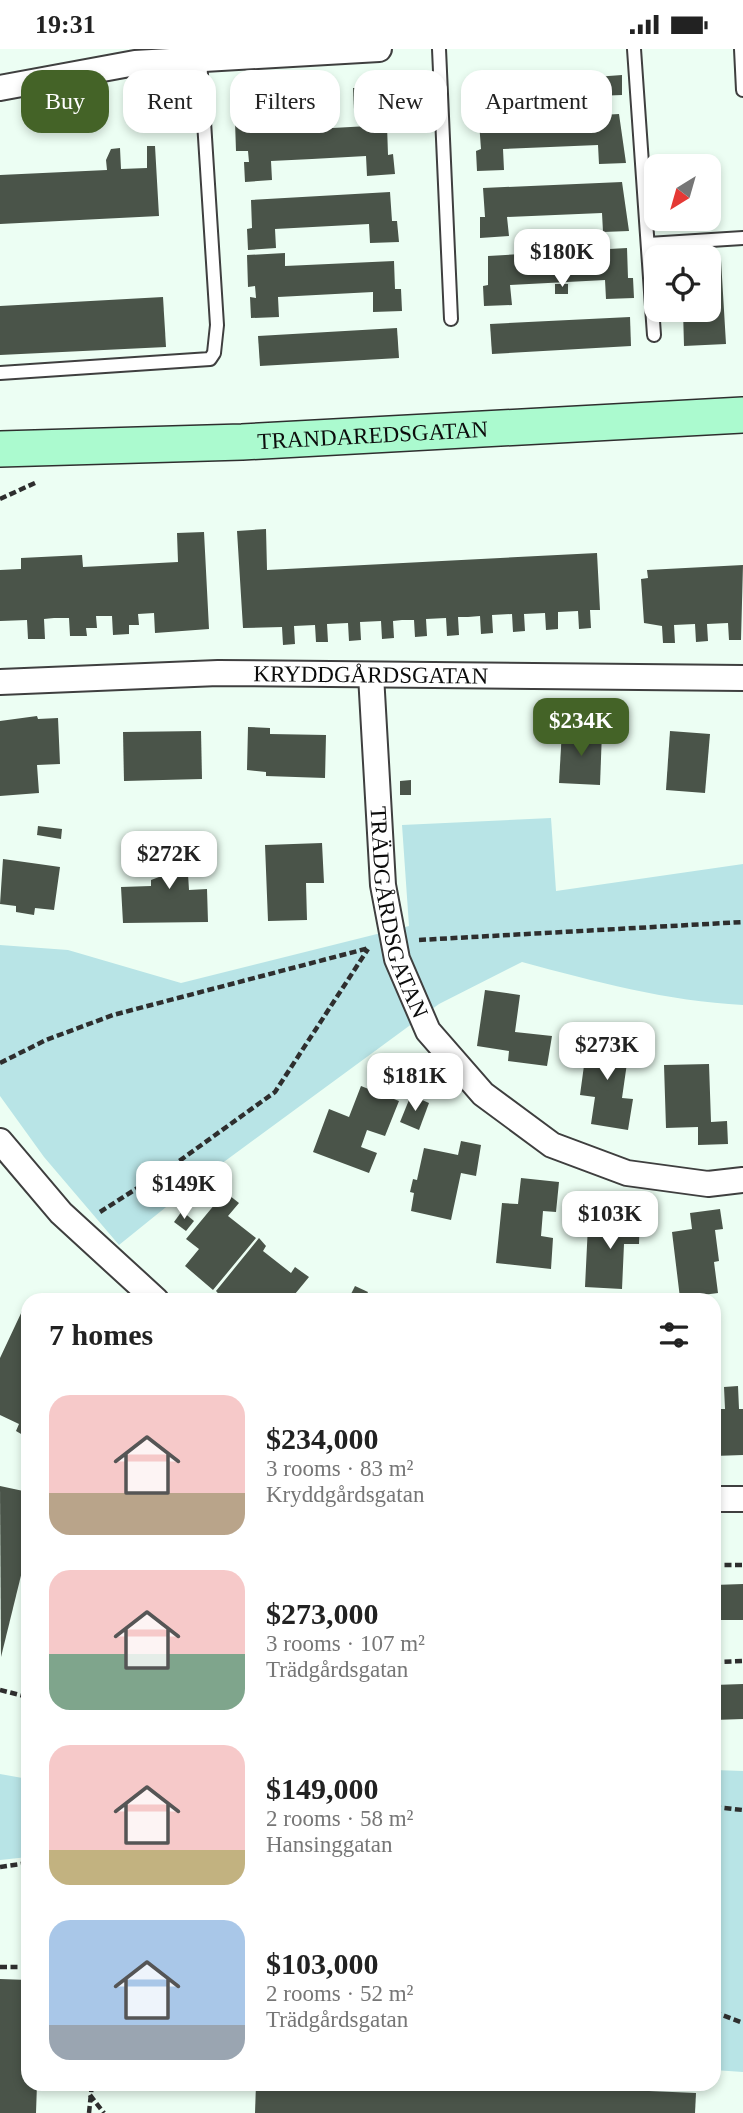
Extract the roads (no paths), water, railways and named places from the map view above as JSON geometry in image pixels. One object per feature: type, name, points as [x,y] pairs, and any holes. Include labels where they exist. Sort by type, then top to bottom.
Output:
[{"type":"street","points":[[0,88],[135,64],[379,49]]},
{"type":"street","name":"TRANDAREDSGATAN","points":[[0,449],[256,441],[743,415]]},
{"type":"street","name":"KRYDDGÅRDSGATAN","points":[[0,682],[218,673],[743,678]]},
{"type":"street","name":"TRÄDGÅRDSGATAN","points":[[371,675],[383,885],[397,959],[428,1031],[483,1094],[552,1145],[627,1173],[708,1184],[743,1179]]},
{"type":"street","points":[[0,1140],[76,1227],[148,1293]]},
{"type":"street","points":[[721,1499],[743,1499]]},
{"type":"lane","points":[[439,49],[450,319]]},
{"type":"lane","points":[[634,49],[654,335]]},
{"type":"lane","points":[[741,49],[743,90]]},
{"type":"lane","points":[[0,373],[209,359],[214,353],[217,325],[200,59]]},
{"type":"lane","points":[[648,244],[743,238]]}]
